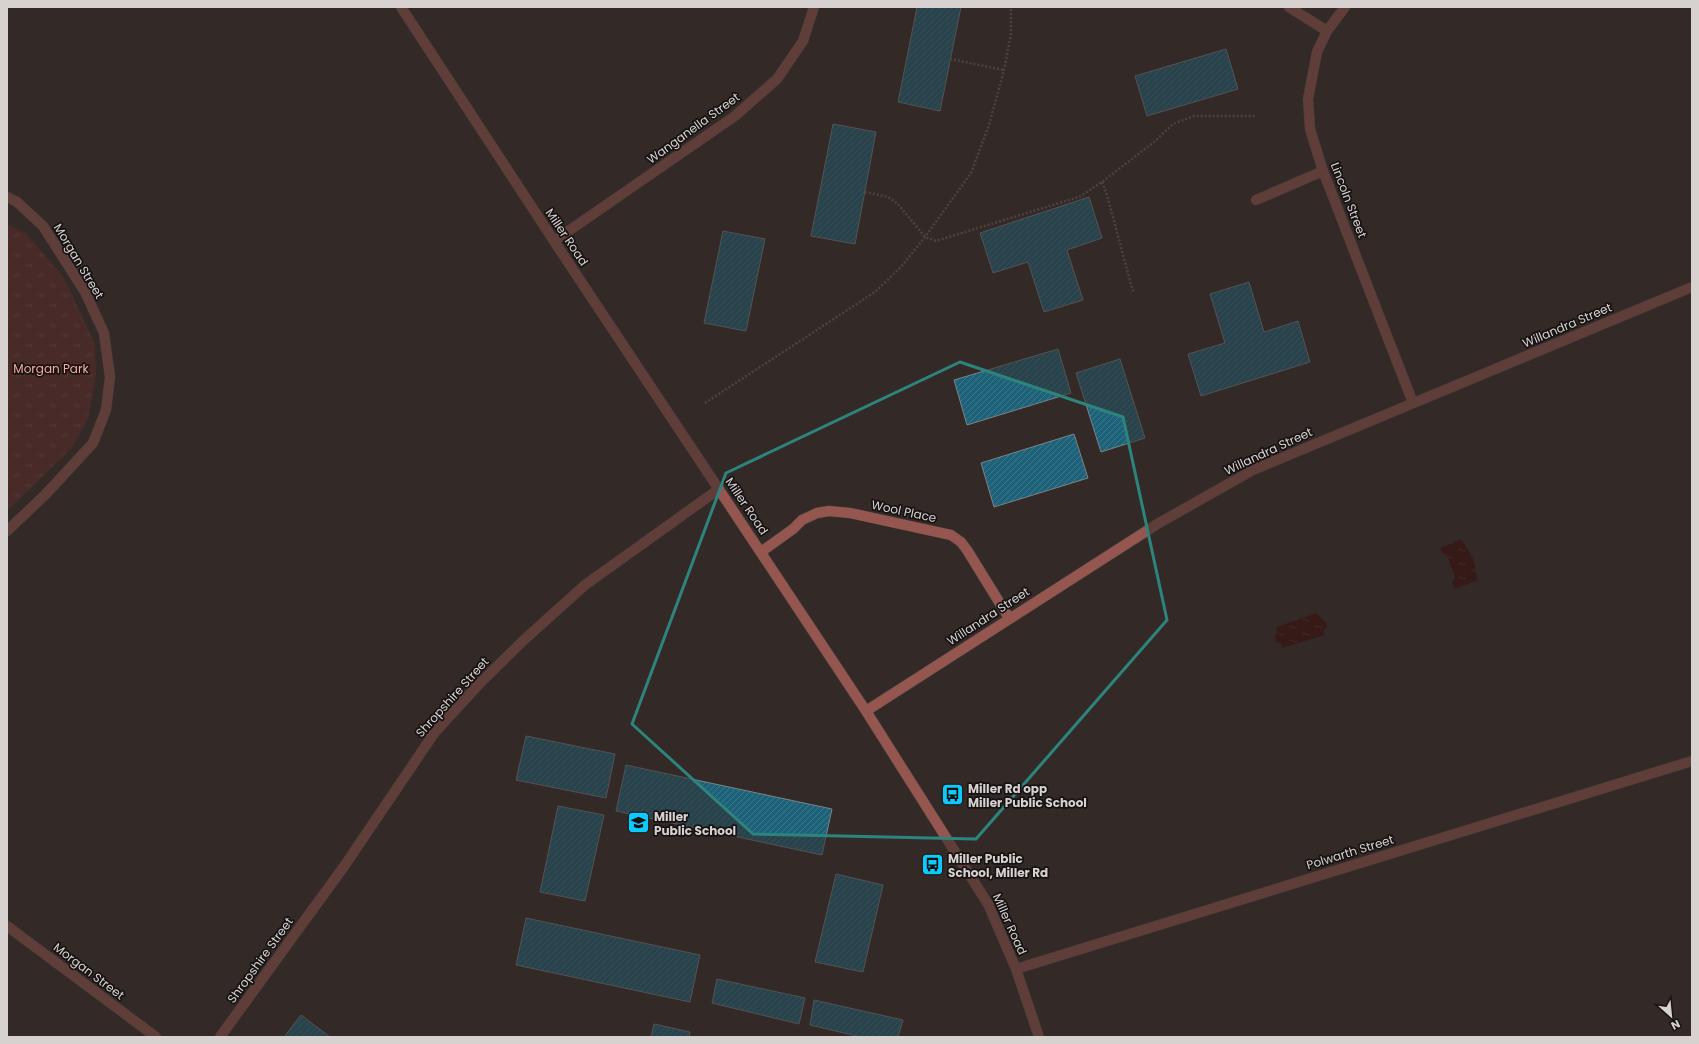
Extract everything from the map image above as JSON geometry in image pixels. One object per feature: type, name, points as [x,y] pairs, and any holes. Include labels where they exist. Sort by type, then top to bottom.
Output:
[{"type":"street","name":"Miller Road","points":[[401,7],[554,241],[866,711],[988,904],[1016,969],[1039,1037]]},
{"type":"street","name":"Wanganella Street","points":[[554,241],[735,116],[777,79],[803,41],[814,7]]},
{"type":"street","points":[[1290,7],[1327,31]]},
{"type":"street","name":"Lincoln Street","points":[[1346,7],[1327,31],[1317,52],[1308,99],[1310,128],[1323,171],[1413,403]]},
{"type":"street","points":[[1256,200],[1323,171]]},
{"type":"street","name":"Morgan Street","points":[[7,197],[17,202],[42,226],[85,292],[104,333],[110,377],[106,410],[93,443],[46,494],[7,531]]},
{"type":"street","name":"Willandra Street","points":[[866,711],[1159,523],[1253,470],[1692,287]]},
{"type":"street","name":"Shropshire Street","points":[[220,1037],[344,865],[435,732],[480,683],[525,639],[585,585],[719,489]]},
{"type":"street","name":"Wool Place","points":[[761,552],[793,529],[802,520],[817,513],[829,511],[951,535],[961,542],[967,550],[1009,618]]},
{"type":"street","name":"Polwarth Street","points":[[1016,969],[1692,761]]},
{"type":"street","name":"Morgan Street","points":[[7,926],[156,1037]]},
{"type":"path","points":[[705,403],[875,292],[900,267],[925,237],[971,173],[989,125],[1004,70],[1011,34],[1011,7]]},
{"type":"path","points":[[950,59],[1004,70]]},
{"type":"path","points":[[864,192],[888,197],[898,204],[925,237],[936,241],[1079,197],[1102,182],[1154,142],[1173,124],[1194,116],[1255,116]]},
{"type":"path","points":[[1102,182],[1107,195],[1133,292]]},
{"type":"highlighted area","points":[[960,362],[1123,417],[1167,620],[976,839],[753,834],[632,724],[726,473]]},
{"type":"green space","name":"Morgan Park","points":[[8,225],[26,233],[64,278],[95,344],[96,375],[88,419],[71,449],[7,511]]},
{"type":"water","points":[[1461,539],[1473,558],[1478,580],[1455,589],[1452,582],[1455,577],[1446,554],[1442,553],[1440,548]]},
{"type":"water","points":[[1317,613],[1327,624],[1327,627],[1323,631],[1325,635],[1282,648],[1281,644],[1276,642],[1276,627]]},
{"type":"building","points":[[917,7],[961,7],[940,111],[898,102]]},
{"type":"building","points":[[1226,49],[1238,89],[1147,116],[1135,76]]},
{"type":"building","points":[[833,124],[876,132],[855,244],[811,236]]},
{"type":"building","points":[[1089,197],[1102,238],[1067,250],[1083,300],[1044,312],[1028,262],[993,273],[980,233]]},
{"type":"building","points":[[723,231],[765,239],[746,331],[704,323]]},
{"type":"building","points":[[1249,282],[1264,332],[1298,321],[1310,362],[1201,396],[1188,354],[1225,343],[1210,294]]},
{"type":"building","points":[[1058,349],[1071,393],[967,425],[954,380]]},
{"type":"building","points":[[1120,359],[1145,438],[1101,452],[1076,373]]},
{"type":"building","points":[[1074,434],[1088,478],[994,507],[981,463]]},
{"type":"building","points":[[526,736],[615,754],[606,798],[516,780]]},
{"type":"building","points":[[626,765],[832,809],[822,855],[616,811]]},
{"type":"building","points":[[558,806],[604,815],[585,901],[540,892]]},
{"type":"building","points":[[836,874],[883,885],[863,972],[815,962]]},
{"type":"building","points":[[526,918],[700,955],[690,1002],[516,965]]},
{"type":"building","points":[[717,979],[805,998],[799,1024],[712,1003]]},
{"type":"building","points":[[814,1000],[903,1020],[898,1037],[861,1037],[810,1025]]},
{"type":"building","points":[[301,1015],[330,1037],[284,1037]]},
{"type":"building","points":[[654,1024],[690,1032],[689,1037],[651,1037]]},
{"type":"place","name":"Miller Rd opp Miller Public School","points":[[953,795]]},
{"type":"place","name":"Miller Public School","points":[[639,823]]},
{"type":"place","name":"Miller Public School, Miller Rd","points":[[932,865]]}]
